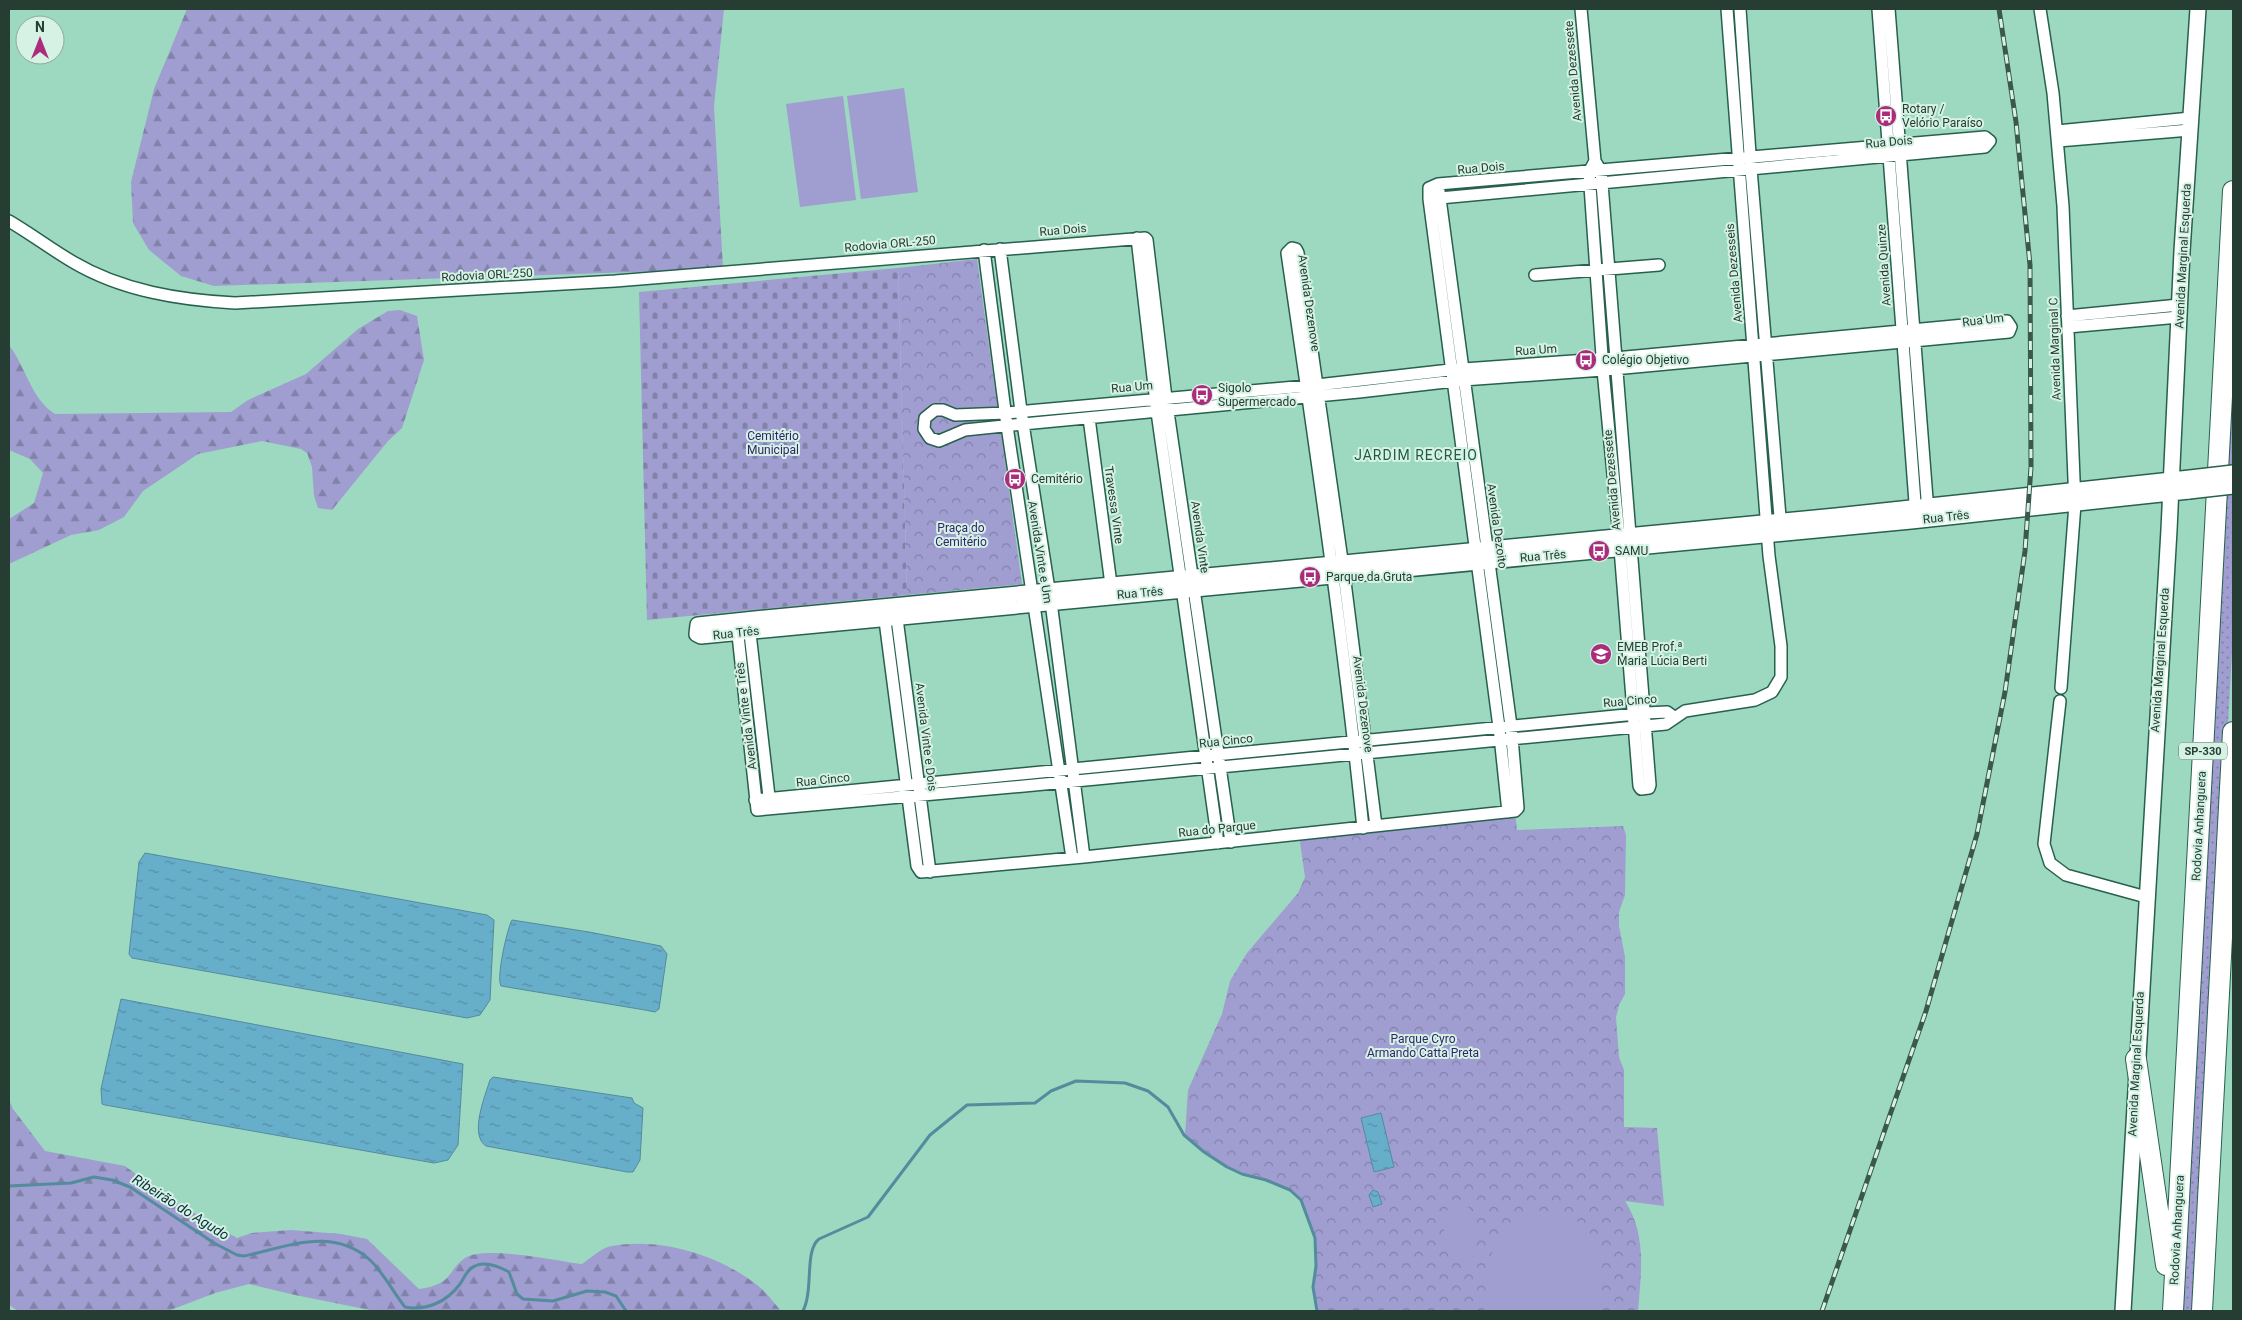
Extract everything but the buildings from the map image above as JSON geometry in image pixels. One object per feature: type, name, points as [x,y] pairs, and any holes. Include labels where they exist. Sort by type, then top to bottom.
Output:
[{"type":"highway","name":"Rodovia Anhanguera","points":[[2172,1311],[2233,191]]},
{"type":"highway","name":"SP-330","points":[[2202,1311],[2233,732]]},
{"type":"highway","points":[[2136,1059],[2172,1311]]},
{"type":"main road","name":"Avenida Marginal Esquerda","points":[[2123,1311],[2136,1059],[2171,487],[2179,311],[2198,9]]},
{"type":"main road","name":"Rua Três","points":[[743,626],[1337,568],[1922,514],[2171,487],[2233,473]]},
{"type":"main road","name":"Rua Três","points":[[2189,484],[2233,486]]},
{"type":"street","name":"Avenida Dezessete","points":[[1581,9],[1595,168],[1602,183],[1616,363],[1625,542],[1634,721],[1639,786],[1641,789],[1645,789],[1649,788],[1650,785],[1646,719],[1625,542],[1603,364],[1590,184],[1595,168]]},
{"type":"street","name":"Avenida Dezesseis","points":[[1727,9],[1745,164],[1775,528]]},
{"type":"street","name":"Avenida Dezesseis","points":[[1740,9],[1745,164]]},
{"type":"street","name":"Avenida Quinze","points":[[1878,9],[1895,150]]},
{"type":"street","name":"Avenida Quinze","points":[[1889,9],[1895,150],[1922,514]]},
{"type":"street","name":"Avenida Marginal C","points":[[2040,9],[2057,136],[2063,206],[2074,498],[2061,688]]},
{"type":"street","points":[[2057,136],[2191,124]]},
{"type":"street","name":"Rua Dois","points":[[1432,196],[1602,183],[1745,164],[1895,150],[1985,137],[1990,141],[1985,147],[1895,150]]},
{"type":"street","name":"Rua Dois","points":[[1438,184],[1595,168],[1745,164]]},
{"type":"street","name":"Avenida Dezoito","points":[[1438,184],[1432,196],[1506,733],[1512,812]]},
{"type":"street","name":"Rodovia ORL-250","points":[[9,221],[75,263],[124,284],[160,295],[195,301],[236,303],[615,281],[984,250]]},
{"type":"street","name":"Rua Dois","points":[[984,250],[1140,237]]},
{"type":"street","name":"Avenida Vinte","points":[[1140,237],[1147,240],[1162,411],[1186,583],[1205,756],[1218,843]]},
{"type":"street","name":"Avenida Dezenove","points":[[1312,390],[1287,253],[1292,248],[1296,249],[1298,253],[1312,390],[1337,568],[1358,684],[1376,826]]},
{"type":"street","name":"Avenida Vinte e Um","points":[[1000,249],[1021,411],[1050,596],[1067,776],[1072,858]]},
{"type":"street","name":"Avenida Vinte e Um","points":[[984,250],[1007,426],[1033,597],[1084,857]]},
{"type":"street","points":[[1535,275],[1660,265]]},
{"type":"street","points":[[2067,321],[2179,311]]},
{"type":"street","name":"Rua Um","points":[[1312,390],[1161,399],[1006,413],[955,415],[940,409],[935,410],[925,418],[923,426],[930,438],[939,441],[965,430],[1162,411],[1312,390],[1457,375],[1616,363],[1908,336],[2007,322],[2011,327],[2009,332],[1908,336]]},
{"type":"street","name":"Travessa Vinte","points":[[1088,418],[1112,590]]},
{"type":"street","name":"Rua Cinco","points":[[1067,776],[1207,769],[1355,754],[1506,733],[1646,719],[1666,724],[1684,711],[1756,700],[1772,692],[1781,677],[1781,646],[1774,602],[1775,528]]},
{"type":"street","name":"Avenida Dezenove","points":[[1337,568],[1346,685],[1354,742],[1362,828]]},
{"type":"street","name":"Avenida Vinte","points":[[1186,583],[1220,755],[1231,842]]},
{"type":"street","name":"Avenida Vinte e Dois","points":[[890,611],[913,791],[917,866],[926,872]]},
{"type":"street","name":"Avenida Vinte e Três","points":[[743,626],[770,805]]},
{"type":"street","name":"Avenida Vinte e Três","points":[[743,626],[756,805]]},
{"type":"street","points":[[1346,685],[1358,684]]},
{"type":"street","points":[[2060,702],[2044,844],[2050,863],[2066,875],[2146,896]]},
{"type":"street","name":"Rua Cinco","points":[[756,805],[1067,776],[1205,756],[1366,740],[1506,733]]},
{"type":"street","name":"Rua do Parque","points":[[926,872],[1512,812]]},
{"type":"green space","points":[[187,9],[724,9],[714,106],[723,269],[214,286],[181,276],[149,250],[133,223],[131,182],[154,89]]},
{"type":"green space","points":[[904,88],[918,192],[861,199],[847,96]]},
{"type":"green space","points":[[843,96],[856,200],[800,207],[786,104]]},
{"type":"green space","name":"Praça do Cemitério","points":[[977,259],[1022,584],[907,595],[898,268]]},
{"type":"green space","name":"Cemitério Municipal","points":[[898,268],[907,595],[647,620],[639,292]]},
{"type":"green space","points":[[2233,291],[2233,633],[2196,1311],[2179,1311]]},
{"type":"green space","points":[[400,310],[417,316],[424,360],[402,428],[388,441],[332,510],[318,508],[314,496],[312,467],[307,453],[301,449],[262,441],[198,454],[143,491],[124,517],[99,530],[71,535],[9,564],[9,519],[34,503],[43,473],[30,459],[9,450],[9,345],[40,400],[55,414],[231,412],[248,400],[306,374],[358,329],[388,311]]},
{"type":"green space","name":"Parque Cyro Armando Catta Preta","points":[[1515,812],[1517,830],[1623,826],[1626,835],[1625,895],[1619,912],[1619,926],[1625,957],[1625,994],[1619,1005],[1616,1017],[1619,1057],[1624,1070],[1624,1127],[1657,1128],[1664,1206],[1625,1201],[1637,1227],[1640,1241],[1641,1268],[1638,1311],[1317,1311],[1313,1287],[1316,1266],[1315,1238],[1301,1199],[1290,1189],[1227,1167],[1204,1152],[1185,1135],[1188,1090],[1222,1014],[1230,981],[1247,953],[1298,893],[1305,877],[1299,835]]},
{"type":"green space","points":[[9,1100],[13,1109],[45,1151],[125,1166],[165,1196],[237,1238],[252,1233],[291,1230],[341,1234],[367,1239],[419,1289],[441,1283],[462,1260],[475,1254],[504,1253],[582,1264],[608,1247],[650,1244],[689,1251],[725,1265],[757,1285],[781,1311],[375,1311],[249,1284],[215,1293],[168,1311],[18,1311],[9,1305]]},
{"type":"green space","points":[[1469,1207],[1477,1256],[1449,1261],[1441,1211]]},
{"type":"green space","points":[[1536,1211],[1548,1211],[1570,1218],[1588,1231],[1595,1241],[1601,1264],[1598,1311],[1485,1311],[1489,1264],[1499,1237],[1507,1226],[1519,1217]]},
{"type":"water","points":[[145,853],[487,915],[494,920],[490,1000],[480,1015],[467,1018],[132,958],[129,954],[139,862]]},
{"type":"water","points":[[512,920],[661,946],[667,954],[659,1009],[655,1012],[501,986],[501,964]]},
{"type":"water","points":[[121,999],[463,1064],[458,1145],[448,1160],[434,1163],[102,1104],[101,1089]]},
{"type":"water","points":[[493,1077],[632,1098],[634,1103],[643,1108],[640,1160],[633,1172],[486,1146],[481,1141],[478,1125],[490,1080]]},
{"type":"water","points":[[1381,1113],[1394,1167],[1374,1172],[1361,1118]]},
{"type":"water","points":[[1373,1190],[1378,1192],[1382,1204],[1373,1207],[1369,1195]]},
{"type":"waterway","name":"Ribeirão do Agudo","points":[[803,1311],[808,1292],[810,1261],[814,1245],[819,1239],[868,1217],[930,1135],[967,1105],[1035,1103],[1051,1091],[1076,1081],[1125,1083],[1148,1091],[1168,1107],[1184,1135],[1204,1152],[1242,1174],[1266,1180],[1290,1190],[1301,1200],[1315,1238],[1316,1266],[1313,1287],[1317,1311]]},
{"type":"waterway","name":"Ribeirão do Agudo","points":[[9,1186],[71,1183],[94,1177],[112,1180],[130,1187],[214,1243],[237,1255],[244,1256],[309,1242],[325,1241],[340,1244],[355,1250],[370,1260],[405,1307],[421,1308],[436,1304],[455,1290],[470,1269],[475,1266],[488,1264],[509,1272],[517,1294],[523,1299],[553,1301],[587,1291],[605,1292],[616,1296],[626,1311]]},
{"type":"railway","points":[[1822,1311],[1926,1011],[1977,834],[2005,692],[2025,551],[2031,467],[2030,265],[2016,122],[1999,9]]},
{"type":"place","name":"Rotary / Velório Paraíso","points":[[1886,116]]},
{"type":"place","name":"Colégio Objetivo","points":[[1586,360]]},
{"type":"place","name":"Sigolo Supermercado","points":[[1202,395]]},
{"type":"place","name":"Cemitério","points":[[1015,479]]},
{"type":"place","name":"SAMU","points":[[1599,551]]},
{"type":"place","name":"Parque da Gruta","points":[[1310,577]]},
{"type":"place","name":"EMEB Prof.ª Maria Lúcia Berti","points":[[1601,654]]},
{"type":"district","name":"JARDIM RECREIO","points":[[1416,455]]}]
